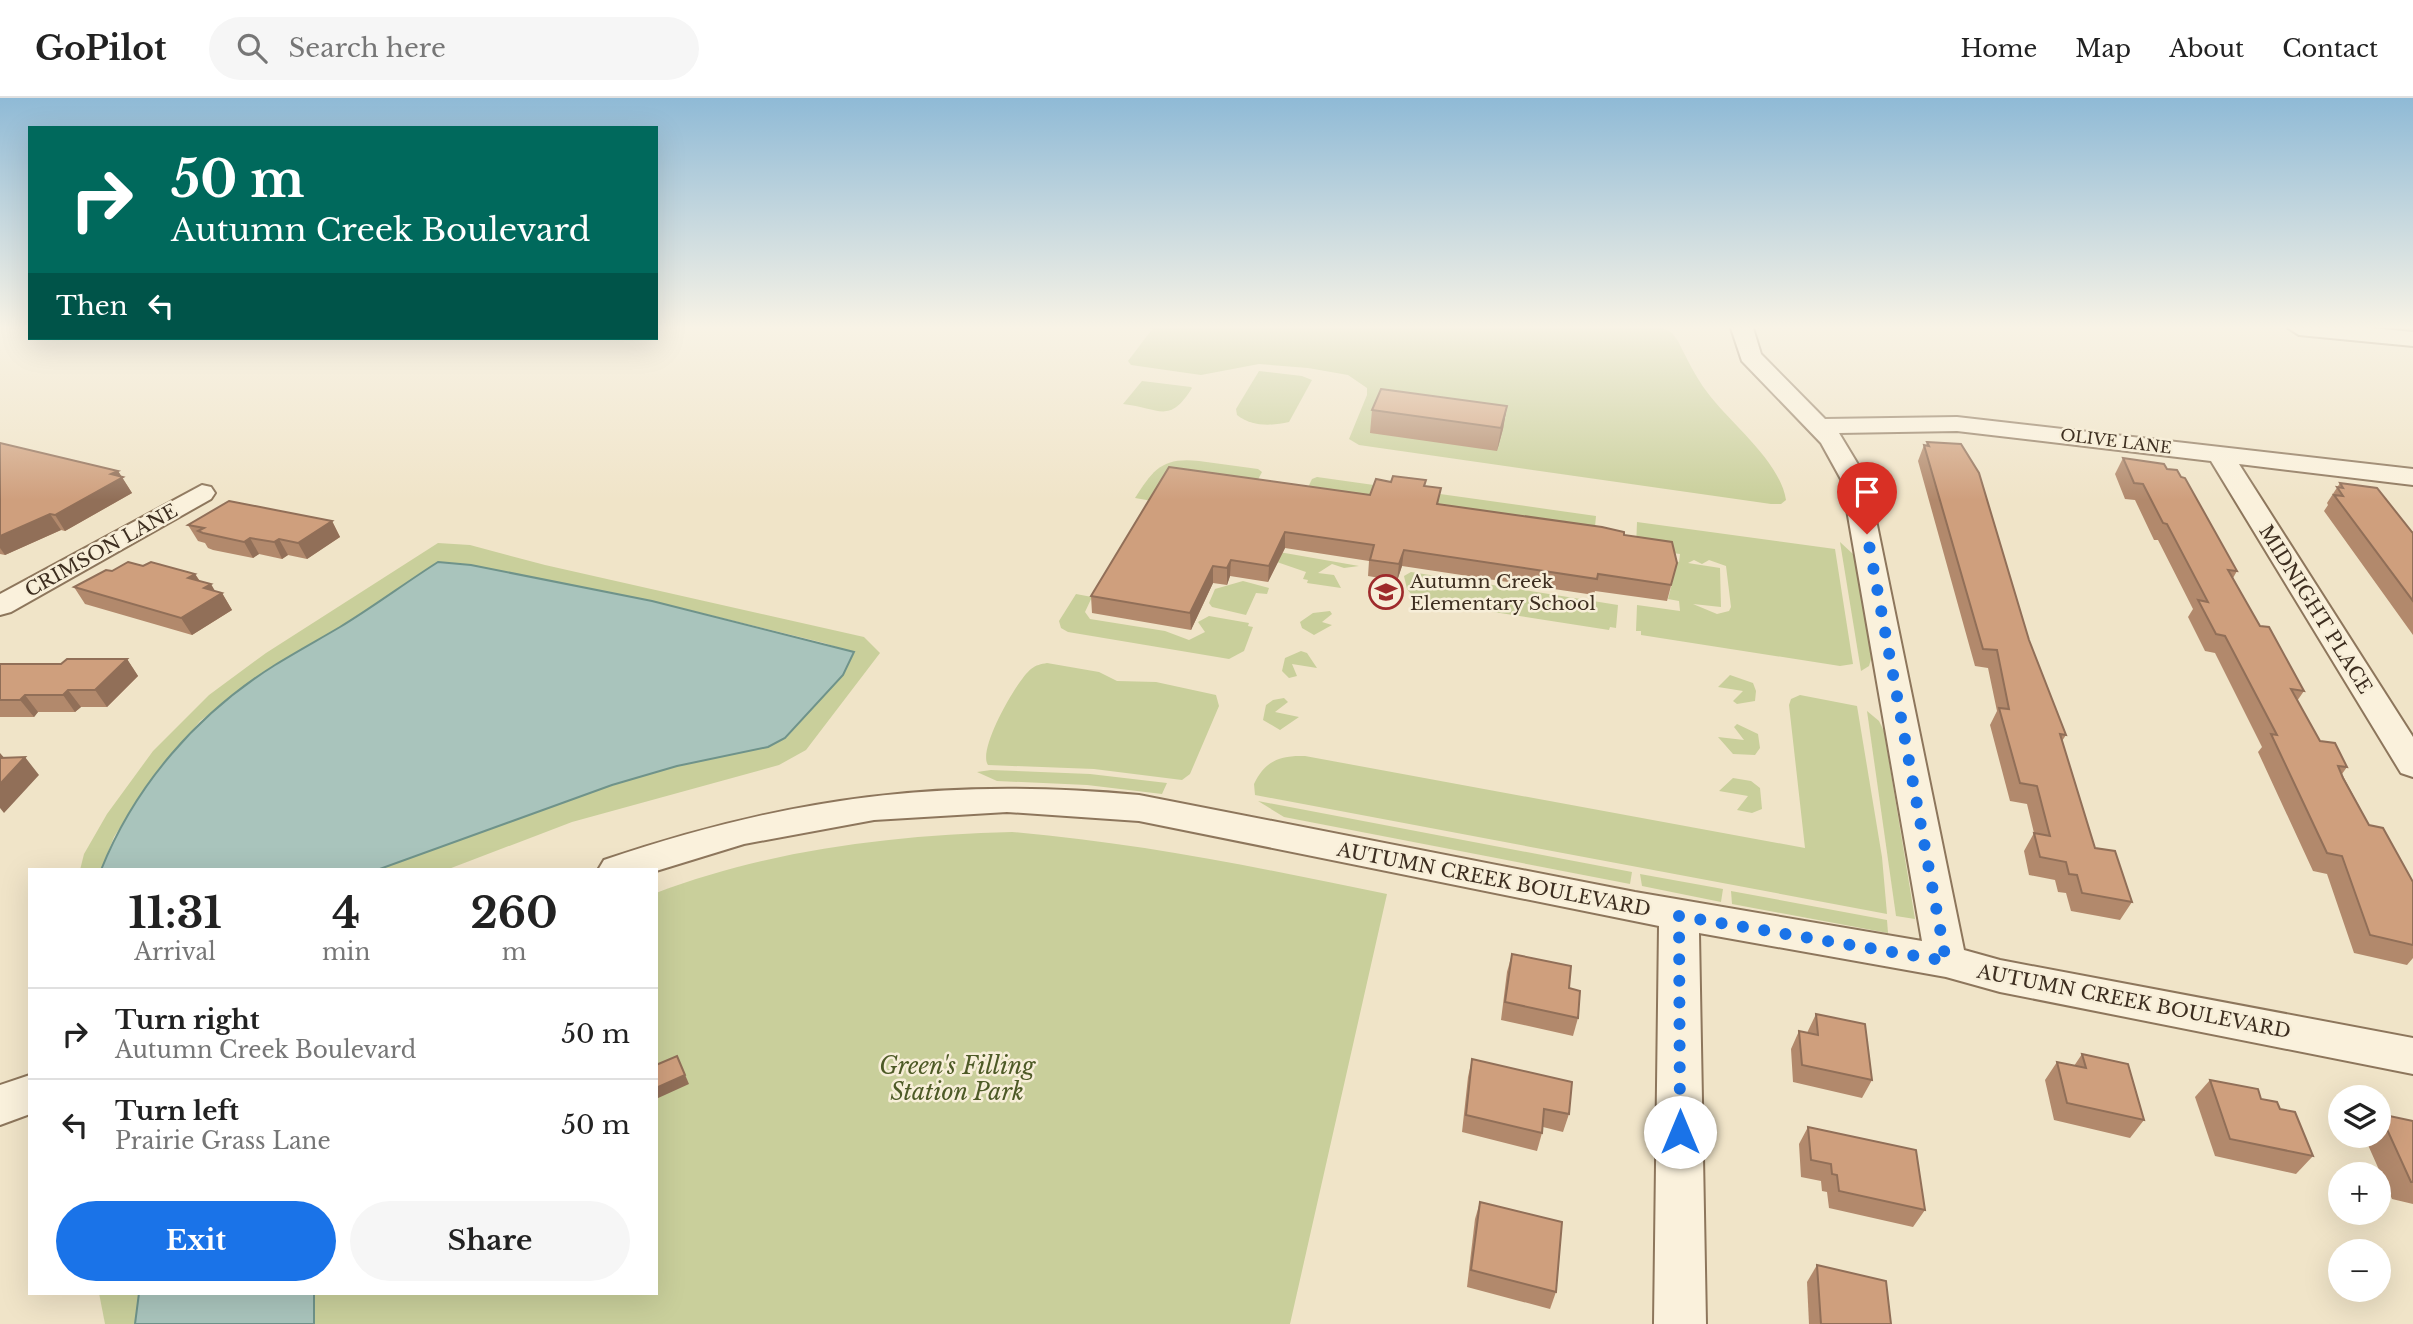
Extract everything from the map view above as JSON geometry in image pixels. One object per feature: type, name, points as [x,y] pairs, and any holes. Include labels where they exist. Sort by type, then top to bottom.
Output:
[{"type":"street","points":[[1778,385],[1832,440],[1855,481],[1946,961]]},
{"type":"street","name":"OLIVE LANE","points":[[1818,426],[1957,424],[2413,477]]},
{"type":"street","name":"MIDNIGHT PLACE","points":[[2219,453],[2413,765]]},
{"type":"street","name":"CRIMSON LANE","points":[[0,606],[202,493]]},
{"type":"street","name":"AUTUMN CREEK BOULEVARD","points":[[623,868],[695,843],[836,813],[904,803],[981,797],[1084,801],[1188,817],[1679,916],[1946,961],[2000,976],[2413,1056]]},
{"type":"street","points":[[1679,916],[1681,1324]]},
{"type":"street","points":[[0,1105],[28,1095]]},
{"type":"green space","points":[[1139,385],[1192,388],[1177,407],[1170,410],[1123,404]]},
{"type":"green space","points":[[1250,385],[1309,385],[1289,422],[1249,422],[1237,415],[1236,409]]},
{"type":"green space","points":[[1363,385],[1702,385],[1764,457],[1782,485],[1786,500],[1781,504],[1771,504],[1359,445],[1349,439],[1367,395],[1367,388]]},
{"type":"green space","points":[[1176,461],[1199,461],[1258,469],[1262,472],[1253,489],[1158,502],[1135,498],[1147,480],[1160,468]]},
{"type":"green space","points":[[1317,477],[1388,487],[1385,497],[1304,496],[1312,479]]},
{"type":"green space","points":[[1433,493],[1596,516],[1594,538],[1435,520]]},
{"type":"green space","points":[[1637,522],[1835,549],[1853,664],[1840,666],[1641,635],[1641,631],[1636,631],[1637,605],[1680,611],[1679,601],[1668,599],[1673,580],[1668,560],[1679,562],[1680,554],[1636,548]],"holes":[[[1694,560],[1702,564],[1709,560],[1726,566],[1731,607],[1729,611],[1717,614],[1693,604],[1721,607],[1720,568],[1688,563]]]},
{"type":"green space","points":[[1840,542],[1854,555],[1872,656],[1869,666],[1861,671]]},
{"type":"green space","points":[[438,543],[470,545],[545,565],[864,637],[880,653],[806,750],[779,765],[572,822],[451,868],[383,868],[612,785],[677,766],[768,747],[786,738],[843,675],[854,653],[824,643],[652,601],[471,565],[438,562],[339,628],[274,666],[200,721],[144,790],[114,837],[102,868],[80,868],[84,854],[107,814],[153,751],[209,695],[266,653]]},
{"type":"green space","points":[[1279,552],[1359,566],[1344,568],[1332,564],[1318,573],[1334,575],[1341,588],[1307,583],[1308,580],[1303,579],[1306,572],[1274,561]]},
{"type":"green space","points":[[1411,572],[1618,605],[1616,628],[1610,627],[1609,630],[1416,600],[1407,589],[1404,576]]},
{"type":"green space","points":[[1243,581],[1269,588],[1267,594],[1256,593],[1246,615],[1212,607],[1209,603],[1215,589]]},
{"type":"green space","points":[[1076,594],[1092,597],[1085,612],[1090,619],[1165,631],[1189,640],[1205,632],[1198,622],[1209,616],[1249,623],[1248,626],[1253,627],[1244,651],[1229,659],[1068,632],[1061,628],[1059,621]]},
{"type":"green space","points":[[1330,611],[1332,614],[1322,622],[1332,625],[1314,635],[1302,628],[1300,622],[1313,613]]},
{"type":"green space","points":[[1301,651],[1307,653],[1317,668],[1292,664],[1297,676],[1289,678],[1282,671],[1285,658]]},
{"type":"green space","points":[[1047,663],[1099,672],[1117,681],[1156,682],[1216,695],[1219,706],[1190,774],[1182,780],[1094,769],[988,765],[988,745],[1008,700],[1031,669]]},
{"type":"green space","points":[[1730,675],[1753,683],[1755,701],[1737,704],[1733,701],[1743,691],[1718,687]]},
{"type":"green space","points":[[1800,695],[1857,706],[1882,857],[1887,914],[1255,795],[1254,784],[1268,765],[1281,758],[1305,756],[1805,848],[1789,705],[1791,699]]},
{"type":"green space","points":[[1284,698],[1288,702],[1275,712],[1299,717],[1280,730],[1263,720],[1266,705],[1273,700]]},
{"type":"green space","points":[[1867,711],[1879,721],[1884,731],[1915,919],[1896,916]]},
{"type":"green space","points":[[1737,724],[1758,734],[1760,748],[1755,755],[1733,754],[1718,737],[1744,740],[1734,727]]},
{"type":"green space","points":[[991,770],[1090,774],[1167,783],[1162,794],[1087,785],[997,781],[977,772]]},
{"type":"green space","points":[[1733,778],[1751,781],[1760,788],[1762,809],[1752,813],[1737,810],[1748,796],[1719,791]]},
{"type":"green space","points":[[1258,801],[1632,872],[1630,884],[1284,817]]},
{"type":"green space","name":"Green's Filling Station Park","points":[[1012,832],[1154,850],[1387,894],[1290,1324],[314,1324],[314,1295],[658,1295],[658,892],[699,878],[787,856],[876,841]]},
{"type":"green space","points":[[1640,874],[1723,889],[1721,902],[1642,886]]},
{"type":"green space","points":[[1731,891],[1887,920],[1888,933],[1732,904]]},
{"type":"green space","points":[[99,1295],[139,1295],[135,1324],[105,1324]]},
{"type":"water","points":[[438,562],[471,565],[652,601],[854,652],[843,675],[785,738],[768,747],[677,766],[612,785],[383,868],[102,868],[115,839],[150,781],[195,729],[247,684]]},
{"type":"water","points":[[139,1295],[314,1295],[314,1324],[135,1324]]},
{"type":"building","points":[[1381,389],[1507,406],[1501,428],[1372,410]]},
{"type":"building","points":[[1927,442],[1961,444],[1979,473],[2029,640],[2066,735],[2060,734],[2095,848],[2115,851],[2132,902],[2082,893],[2077,875],[2069,874],[2066,862],[2040,857],[2034,833],[2050,836],[2037,786],[2020,783],[1999,708],[2009,709],[1997,650],[1983,649],[1924,445],[1929,446]]},
{"type":"building","points":[[0,443],[118,471],[111,474],[123,477],[55,515],[50,514],[0,536]]},
{"type":"building","points":[[2123,458],[2164,464],[2167,469],[2177,470],[2181,477],[2185,478],[2237,571],[2228,570],[2260,626],[2269,627],[2304,691],[2291,689],[2320,741],[2335,743],[2347,767],[2338,766],[2369,825],[2383,828],[2413,882],[2413,945],[2370,935],[2342,856],[2327,853],[2271,734],[2277,735],[2225,636],[2216,634],[2198,600],[2208,602],[2167,524],[2163,523],[2143,484],[2134,483]]},
{"type":"building","points":[[1169,467],[1370,495],[1376,479],[1391,482],[1393,476],[1426,480],[1424,486],[1441,488],[1437,504],[1602,527],[1624,532],[1624,535],[1672,542],[1677,563],[1671,585],[1598,574],[1597,579],[1404,550],[1399,564],[1370,560],[1374,545],[1285,532],[1269,566],[1231,560],[1227,568],[1213,566],[1190,613],[1091,596]]},
{"type":"building","points":[[2340,483],[2377,488],[2413,533],[2413,601],[2334,495],[2343,496],[2337,487],[2343,488]]},
{"type":"building","points":[[229,501],[332,521],[298,543],[250,538],[244,542],[203,533],[198,531],[204,528],[188,525]]},
{"type":"building","points":[[128,562],[143,566],[151,562],[195,574],[188,578],[211,584],[204,588],[222,593],[181,618],[74,587]]},
{"type":"building","points":[[67,659],[127,659],[95,690],[68,690],[63,695],[25,695],[20,700],[0,700],[0,664],[61,664]]},
{"type":"building","points":[[25,757],[0,784],[0,758]]},
{"type":"building","points":[[1512,954],[1571,966],[1569,988],[1580,991],[1578,1018],[1505,1002]]},
{"type":"building","points":[[1816,1014],[1865,1024],[1872,1080],[1802,1065],[1799,1031],[1818,1035]]},
{"type":"building","points":[[2082,1054],[2128,1064],[2144,1120],[2067,1103],[2057,1062],[2086,1068]]},
{"type":"building","points":[[677,1056],[685,1075],[658,1087],[658,1064]]},
{"type":"building","points":[[1472,1059],[1572,1082],[1569,1114],[1544,1109],[1542,1133],[1466,1115]]},
{"type":"building","points":[[2210,1080],[2258,1089],[2261,1099],[2277,1102],[2280,1109],[2295,1112],[2313,1156],[2230,1139]]},
{"type":"building","points":[[2391,1116],[2413,1121],[2411,1182],[2391,1138]]},
{"type":"building","points":[[1808,1127],[1916,1150],[1925,1210],[1839,1191],[1837,1175],[1832,1174],[1831,1164],[1811,1160]]},
{"type":"building","points":[[1480,1202],[1562,1222],[1556,1292],[1471,1270]]},
{"type":"building","points":[[1817,1265],[1886,1281],[1891,1324],[1821,1324]]},
{"type":"place","name":"Autumn Creek Elementary School","points":[[1386,592]]},
{"type":"route","points":[[1680,1132],[1679,916],[1899,956],[1946,961],[1867,534]]}]
